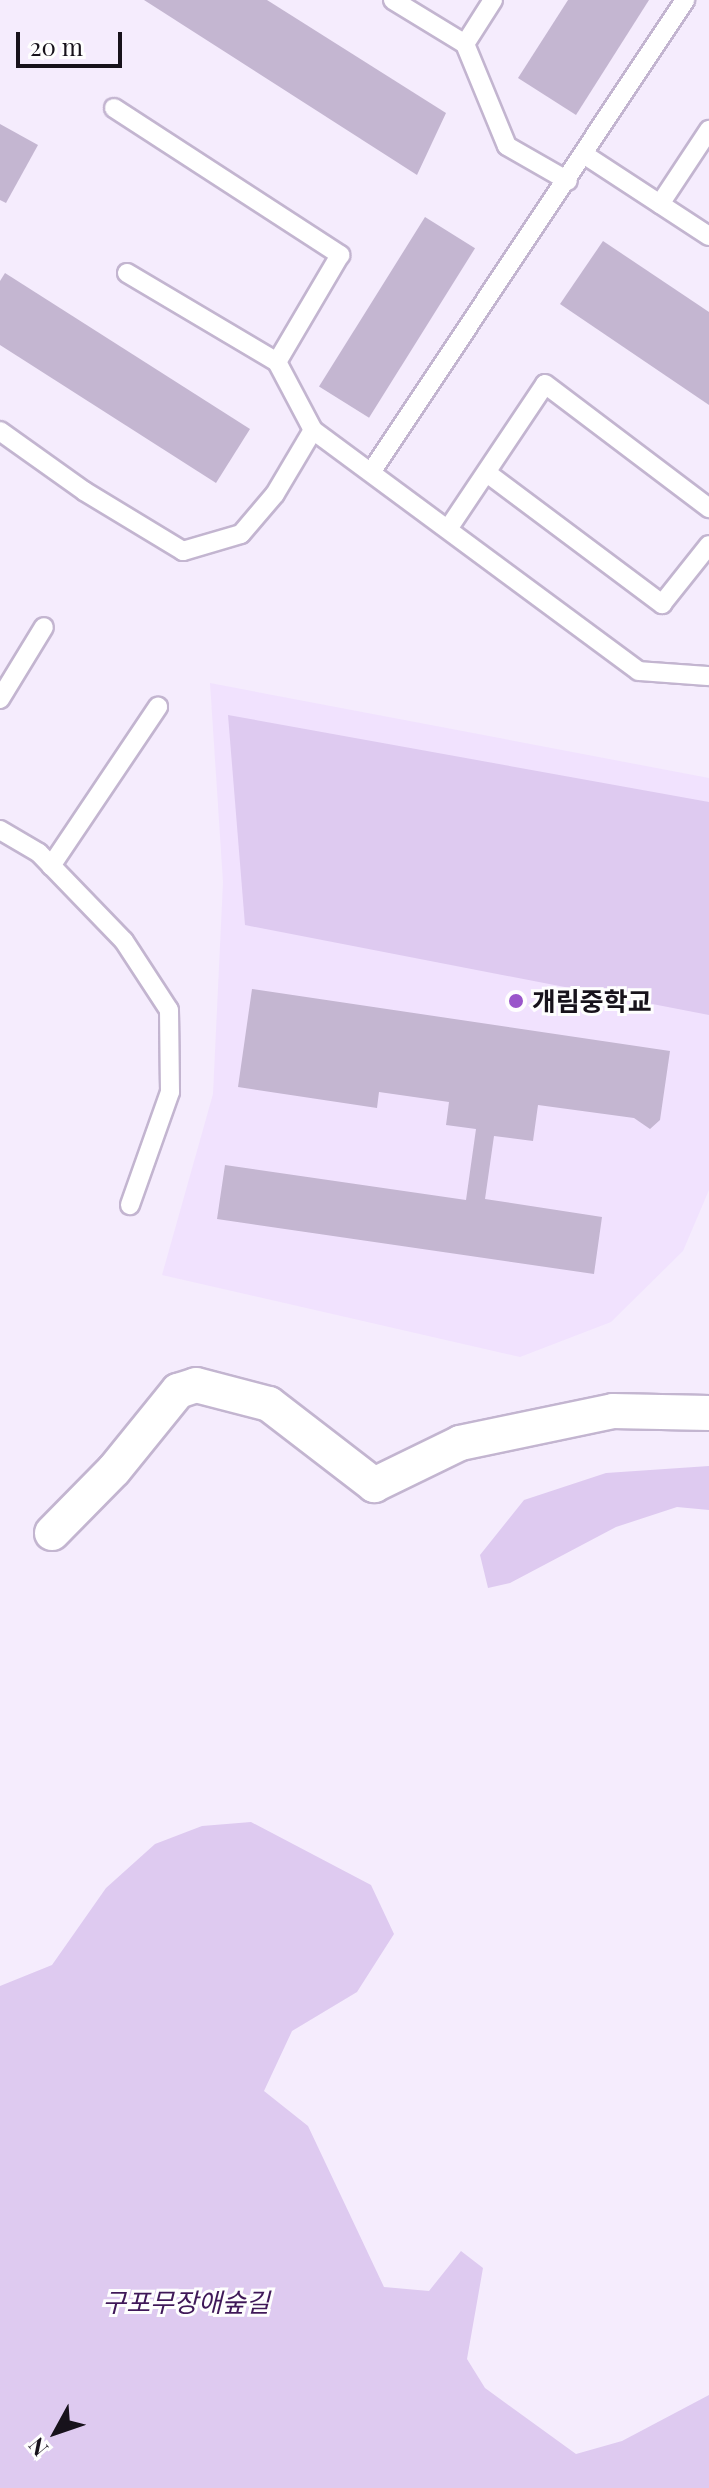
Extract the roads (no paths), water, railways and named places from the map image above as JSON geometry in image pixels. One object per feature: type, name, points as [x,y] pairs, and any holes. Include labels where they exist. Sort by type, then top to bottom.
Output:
[{"type":"street","points":[[52,1533],[114,1470],[178,1391],[196,1385],[269,1404],[374,1485],[460,1443],[613,1411],[709,1413]]},
{"type":"lane","points":[[393,0],[465,44],[507,146],[568,181]]},
{"type":"lane","points":[[465,44],[493,0]]},
{"type":"lane","points":[[372,471],[568,181],[685,0]]},
{"type":"lane","points":[[114,108],[340,255],[277,362]]},
{"type":"lane","points":[[660,204],[709,130]]},
{"type":"lane","points":[[585,155],[709,236]]},
{"type":"lane","points":[[127,273],[277,362],[313,430],[639,671],[709,676]]},
{"type":"lane","points":[[448,529],[545,384],[709,508]]},
{"type":"lane","points":[[0,431],[183,551],[241,534],[275,494],[313,430]]},
{"type":"lane","points":[[487,473],[662,604],[709,545]]},
{"type":"lane","points":[[0,699],[44,627]]},
{"type":"lane","points":[[51,866],[158,707]]},
{"type":"lane","points":[[0,830],[13,833],[51,866],[124,941],[169,1010],[170,1092],[130,1205]]},
{"type":"place","name":"개림중학교","points":[[516,1001]]},
{"type":"park label","name":"구포무장애숲길","points":[[186,2302]]}]
